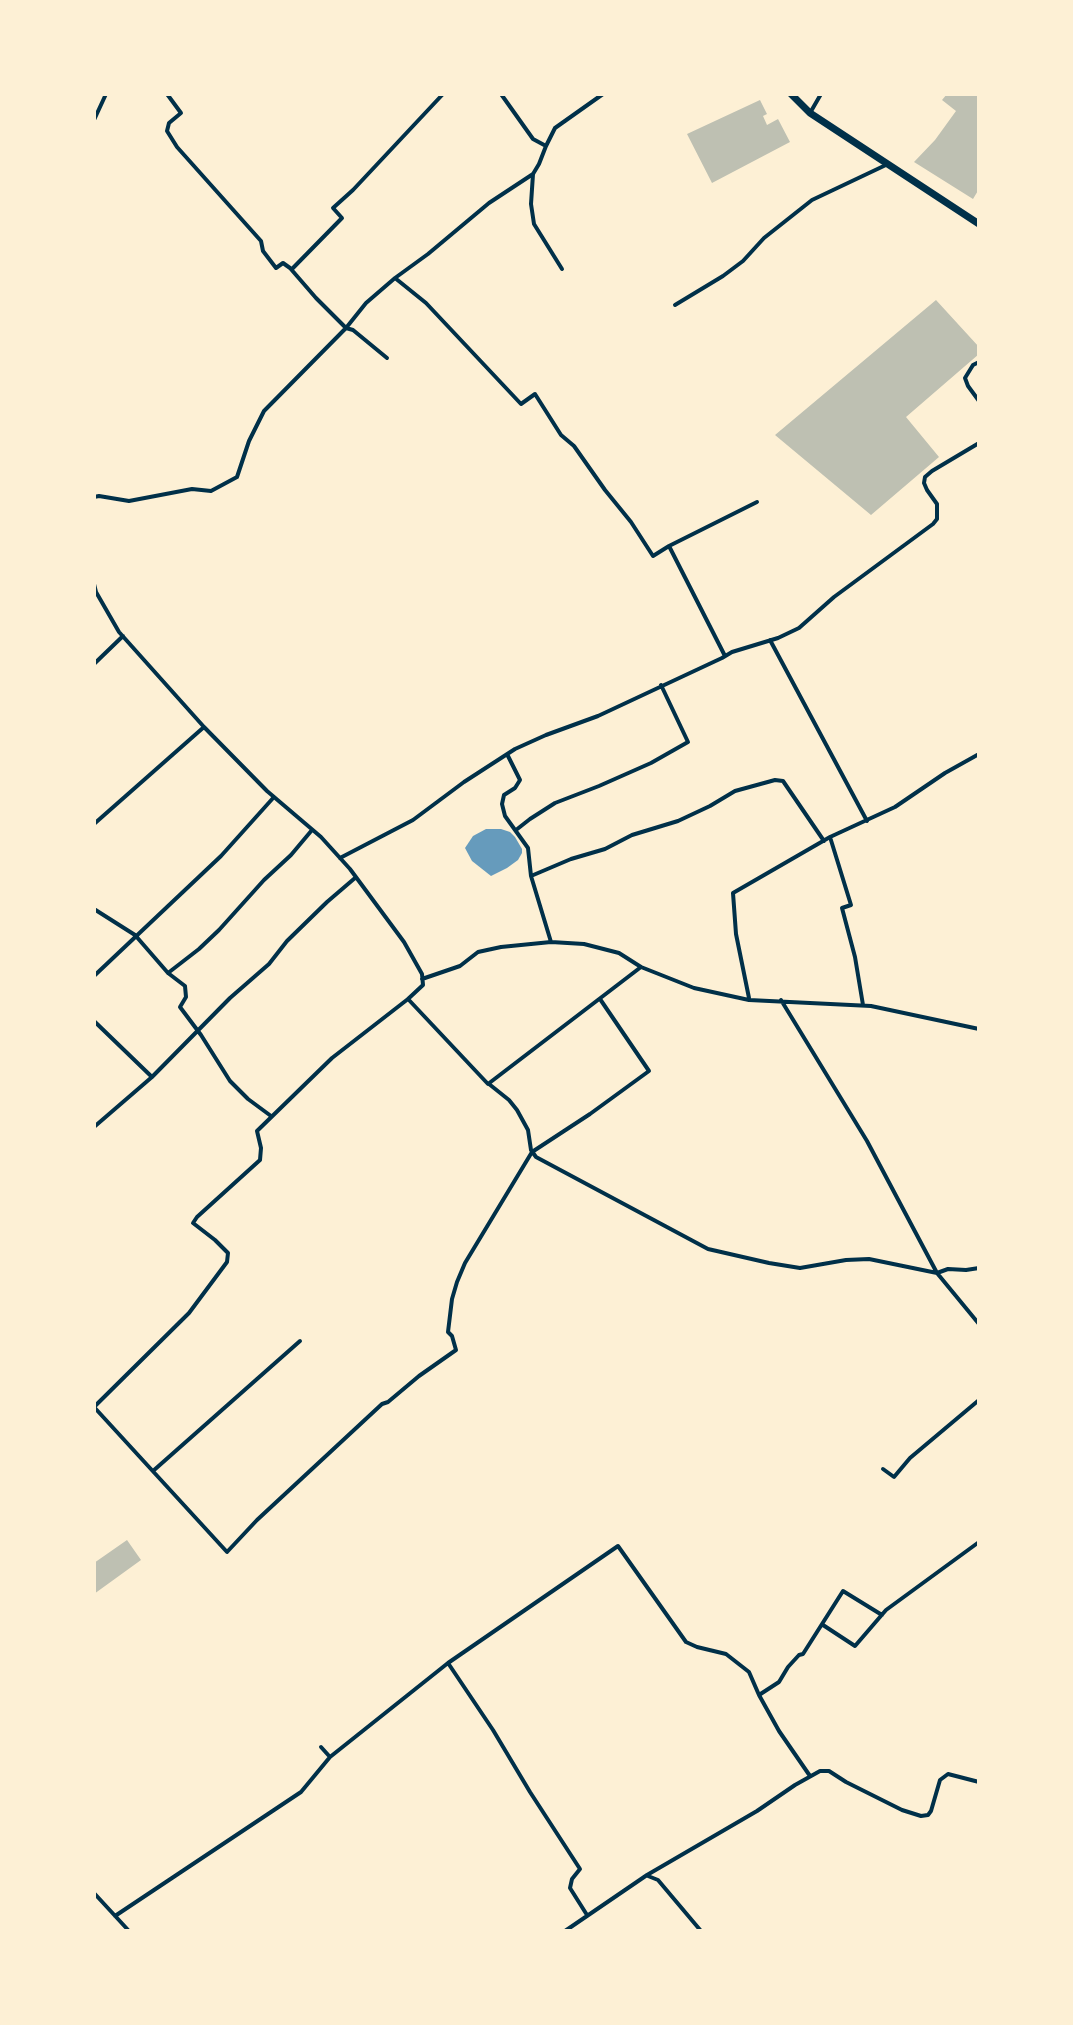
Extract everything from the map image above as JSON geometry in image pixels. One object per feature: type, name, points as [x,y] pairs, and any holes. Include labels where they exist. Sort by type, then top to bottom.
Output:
[{"type":"highway","points":[[791,94],[810,113],[979,224]]},
{"type":"street","points":[[94,120],[106,94]]},
{"type":"street","points":[[167,94],[181,113],[169,123],[167,131],[177,147],[261,241],[263,251],[276,268],[283,263],[292,269],[346,328],[353,330],[387,358]]},
{"type":"street","points":[[292,269],[342,218],[333,208],[443,94]]},
{"type":"street","points":[[501,94],[533,139],[546,146]]},
{"type":"street","points":[[94,488],[97,497],[129,501],[192,489],[211,491],[237,477],[249,441],[264,411],[346,328],[366,303],[489,203],[533,174],[555,128],[603,94]]},
{"type":"street","points":[[810,113],[821,94]]},
{"type":"street","points":[[675,305],[743,261],[764,238],[812,200],[888,164]]},
{"type":"street","points":[[533,174],[531,204],[534,224],[562,269]]},
{"type":"street","points":[[395,278],[426,303],[521,404],[535,394],[561,435],[574,446],[653,556],[757,502]]},
{"type":"street","points":[[979,362],[973,365],[965,378],[979,401]]},
{"type":"street","points":[[340,858],[413,820],[507,754],[732,652],[799,628],[834,597],[933,524],[937,519],[937,504],[927,490],[925,477],[979,443]]},
{"type":"street","points":[[669,546],[725,656]]},
{"type":"street","points":[[94,584],[123,636],[204,727],[274,797],[332,848],[404,942],[415,959],[423,985],[332,1058],[257,1131],[260,1160],[193,1223],[228,1253],[227,1262],[189,1313],[94,1407],[227,1552],[257,1520],[382,1404],[392,1400],[456,1350],[448,1332],[457,1282],[465,1263],[532,1152],[649,1071],[599,999]]},
{"type":"street","points":[[94,664],[123,636]]},
{"type":"street","points":[[770,640],[867,821]]},
{"type":"street","points":[[516,830],[555,803],[651,763],[688,742],[661,685]]},
{"type":"street","points":[[94,824],[204,727]]},
{"type":"street","points":[[507,754],[520,780],[515,788],[504,795],[502,804],[505,816],[528,848],[531,876],[551,942]]},
{"type":"street","points":[[749,1000],[736,934],[733,893],[830,837],[895,807],[979,754]]},
{"type":"street","points":[[531,876],[605,849],[632,835],[678,821],[735,791],[775,780],[783,781],[824,841]]},
{"type":"street","points":[[94,976],[214,863],[274,797]]},
{"type":"street","points":[[168,973],[219,930],[312,830]]},
{"type":"street","points":[[830,837],[851,905],[842,908],[863,1005]]},
{"type":"street","points":[[94,1127],[152,1077],[230,998],[269,964],[287,941],[356,878]]},
{"type":"street","points":[[94,909],[135,935],[168,973],[185,986],[186,997],[180,1007],[230,1081],[272,1117]]},
{"type":"street","points":[[422,979],[460,966],[478,952],[501,947],[551,942],[584,944],[619,953],[641,967],[694,988],[749,1000],[863,1005],[979,1029]]},
{"type":"street","points":[[488,1084],[641,967]]},
{"type":"street","points":[[408,999],[488,1084],[509,1100],[528,1130],[532,1152],[536,1157],[708,1249],[800,1268],[869,1259],[937,1273],[948,1269],[979,1268]]},
{"type":"street","points":[[781,1000],[867,1141],[937,1273],[979,1324]]},
{"type":"street","points":[[94,1021],[152,1077]]},
{"type":"street","points":[[153,1471],[300,1341]]},
{"type":"street","points":[[883,1469],[894,1477],[910,1458],[979,1400]]},
{"type":"street","points":[[823,1625],[855,1646],[882,1615],[979,1542]]},
{"type":"street","points":[[115,1916],[301,1792],[330,1757],[448,1663],[618,1546],[686,1642],[726,1654],[749,1672],[779,1731],[810,1776]]},
{"type":"street","points":[[759,1695],[779,1682],[788,1667],[803,1654],[843,1591],[882,1615]]},
{"type":"street","points":[[448,1663],[580,1869],[572,1879],[570,1888],[587,1915]]},
{"type":"street","points":[[321,1747],[330,1757]]},
{"type":"street","points":[[565,1931],[647,1875],[820,1771],[829,1771],[902,1810],[921,1816],[931,1811],[940,1780],[948,1774],[979,1782]]},
{"type":"street","points":[[647,1875],[658,1880],[701,1931]]},
{"type":"street","points":[[94,1893],[129,1931]]},
{"type":"water","points":[[486,829],[510,832],[522,849],[518,860],[491,876],[472,861],[465,848],[473,836]]},
{"type":"building","points":[[947,94],[979,94],[979,189],[973,199],[914,162],[956,111],[942,100]]},
{"type":"building","points":[[760,100],[767,114],[763,116],[767,125],[778,119],[790,142],[712,183],[687,134]]},
{"type":"building","points":[[936,300],[979,347],[979,354],[906,417],[939,457],[871,515],[775,435]]},
{"type":"building","points":[[127,1540],[141,1560],[94,1594],[94,1563]]}]
